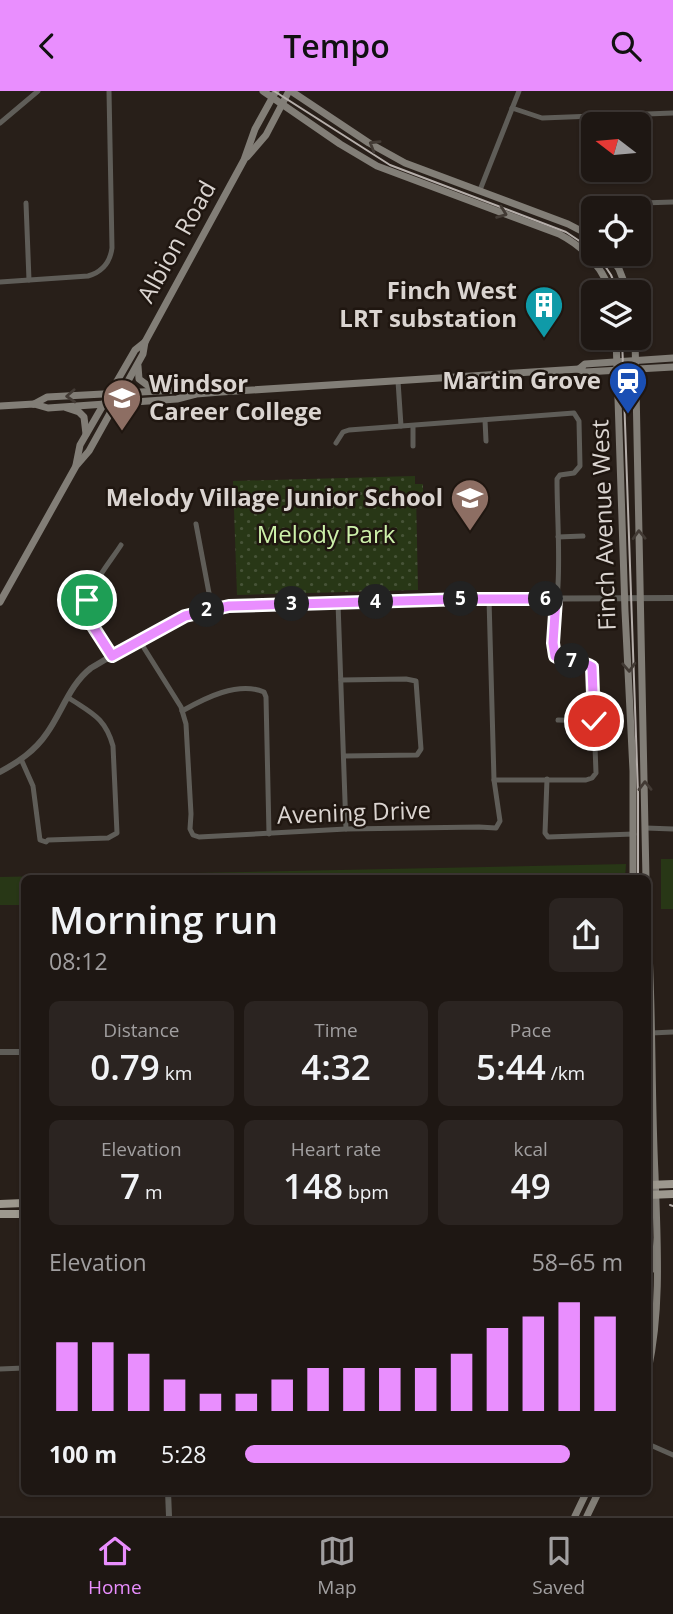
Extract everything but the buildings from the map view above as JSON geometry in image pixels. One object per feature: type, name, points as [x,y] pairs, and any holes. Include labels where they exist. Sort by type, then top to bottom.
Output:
[{"type":"main road","points":[[263,91],[274,94],[282,105],[340,145],[377,166],[573,241],[597,264],[605,280]]},
{"type":"main road","points":[[290,91],[405,163],[581,231]]},
{"type":"main road","name":"Albion Road","points":[[244,160],[266,135],[290,91]]},
{"type":"main road","name":"Albion Road","points":[[0,602],[76,466],[89,451],[139,362],[145,342],[244,160],[274,94]]},
{"type":"main road","name":"Albion Road","points":[[76,466],[80,445],[135,350],[145,342]]},
{"type":"main road","name":"Finch Avenue West","points":[[617,350],[631,706],[633,875]]},
{"type":"main road","name":"Finch Avenue West","points":[[635,350],[646,875]]},
{"type":"main road","points":[[579,369],[585,364],[673,358]]},
{"type":"main road","points":[[139,362],[139,379],[156,391]]},
{"type":"main road","points":[[0,406],[34,404],[48,408],[177,399],[196,394],[579,369],[585,372],[673,367]]},
{"type":"main road","points":[[34,404],[47,397],[178,390],[196,394]]},
{"type":"main road","points":[[63,407],[85,417],[86,435]]},
{"type":"main road","points":[[651,1328],[657,1291],[651,1184],[673,1184]]},
{"type":"main road","points":[[652,1195],[673,1194]]},
{"type":"main road","points":[[0,1204],[21,1203]]},
{"type":"main road","points":[[0,1214],[21,1214]]},
{"type":"main road","points":[[651,1246],[657,1291]]},
{"type":"main road","points":[[575,1516],[585,1495]]},
{"type":"main road","points":[[587,1516],[597,1495]]},
{"type":"street","points":[[0,123],[38,91]]},
{"type":"street","points":[[0,282],[88,276],[99,272],[109,260],[112,239],[109,91]]},
{"type":"street","points":[[480,190],[519,91]]},
{"type":"street","points":[[512,108],[542,118],[673,113]]},
{"type":"street","points":[[651,203],[673,202]]},
{"type":"street","points":[[26,203],[29,280]]},
{"type":"street","points":[[398,381],[401,426]]},
{"type":"street","points":[[336,443],[343,432],[348,430],[574,413],[577,415],[580,466],[574,473],[560,475],[557,479],[558,586],[553,643],[555,656],[559,659],[586,663],[592,667],[596,773],[592,778],[494,780]]},
{"type":"street","points":[[485,420],[486,441]]},
{"type":"street","points":[[413,426],[414,446]]},
{"type":"street","points":[[196,524],[212,609]]},
{"type":"street","points":[[558,537],[583,536]]},
{"type":"street","points":[[112,656],[87,617],[86,608],[88,596],[121,545]]},
{"type":"street","points":[[0,772],[22,759],[48,732],[85,673],[185,616],[212,609],[229,606],[489,599],[673,598]]},
{"type":"street","name":"Avening Drive","points":[[139,640],[183,711],[188,746],[190,829],[193,835],[199,837],[346,829],[496,828],[500,821],[494,780],[489,599]]},
{"type":"street","points":[[338,603],[346,829]]},
{"type":"street","points":[[341,680],[416,681],[421,749],[417,755],[408,757],[344,756]]},
{"type":"street","points":[[183,711],[223,692],[258,689],[264,692],[269,834]]},
{"type":"street","points":[[22,759],[35,793],[40,840],[43,842],[114,836],[117,826],[113,745],[110,735],[94,713],[69,698]]},
{"type":"street","points":[[558,720],[594,721]]},
{"type":"street","points":[[547,779],[545,833],[548,837],[634,834]]},
{"type":"street","points":[[646,828],[673,829]]},
{"type":"street","points":[[651,1033],[673,1032]]},
{"type":"street","points":[[0,1052],[21,1052]]},
{"type":"street","points":[[0,1369],[21,1368]]},
{"type":"street","points":[[651,1445],[672,1453]]},
{"type":"street","points":[[168,1495],[169,1516]]},
{"type":"green space","name":"Melody Park","points":[[415,476],[415,484],[423,484],[423,492],[416,493],[418,590],[237,595],[233,481]]},
{"type":"green space","points":[[661,859],[673,859],[673,909],[661,909]]},
{"type":"green space","points":[[626,864],[625,875],[96,875]]},
{"type":"green space","points":[[0,877],[21,877],[21,905],[0,905]]},
{"type":"tram line","points":[[274,91],[390,165],[566,232],[581,242]]},
{"type":"tram line","points":[[605,266],[613,280]]},
{"type":"tram line","points":[[622,350],[638,793],[638,875]]},
{"type":"place","name":"Finch West LRT substation","points":[[544,339]]},
{"type":"place","name":"Martin Grove","points":[[628,415]]},
{"type":"place","name":"Windsor Career College","points":[[122,432]]},
{"type":"place","name":"Melody Village Junior School","points":[[470,532]]},
{"type":"route","points":[[87,600],[87,617],[112,656],[185,616],[229,606],[556,599],[553,643],[555,656],[586,663],[592,667],[594,721]]}]
